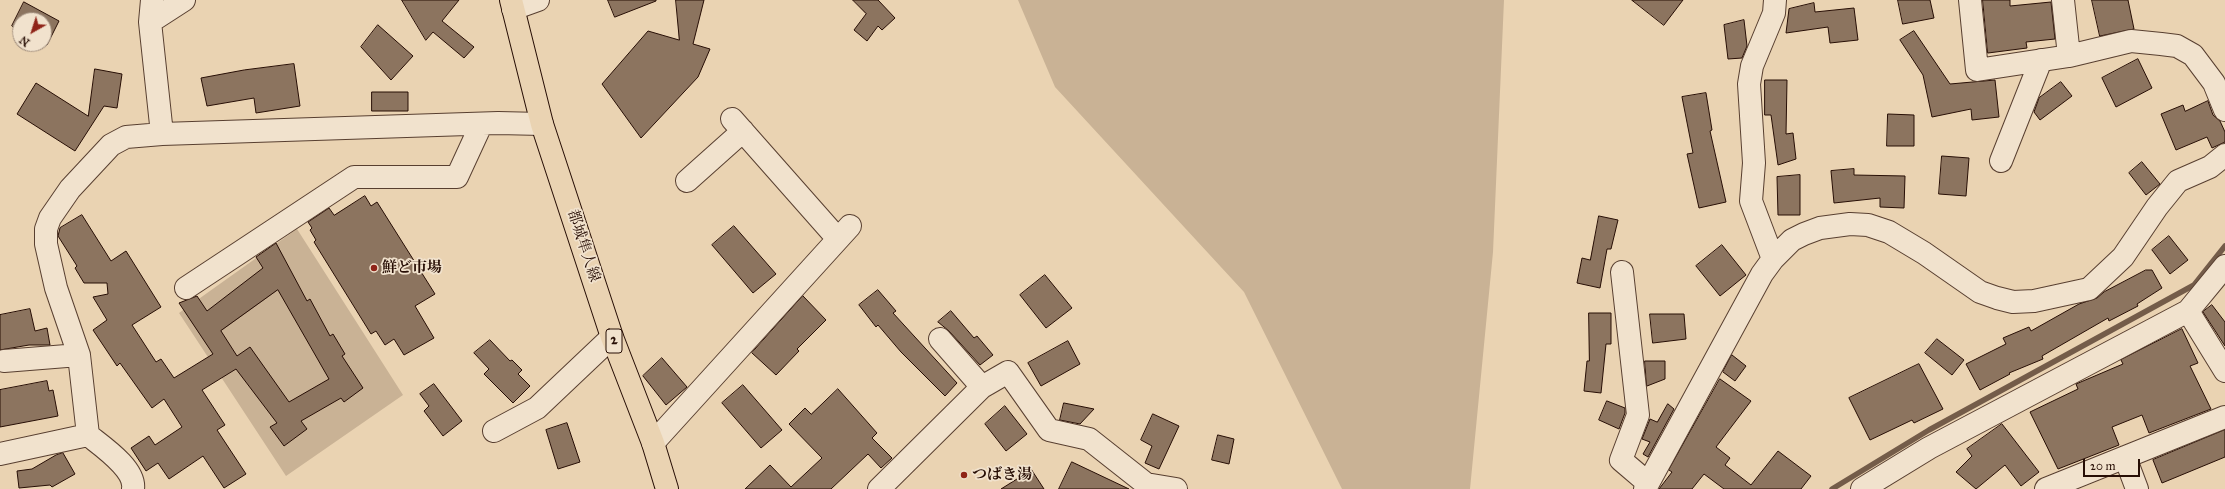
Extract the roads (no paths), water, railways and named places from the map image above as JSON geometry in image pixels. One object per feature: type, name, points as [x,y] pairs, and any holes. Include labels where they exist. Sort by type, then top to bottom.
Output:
[{"type":"main road","name":"都城隼人線","points":[[512,4],[542,124],[612,337],[653,443],[667,489]]},
{"type":"street","points":[[152,0],[150,22],[162,134]]},
{"type":"street","points":[[150,22],[184,0]]},
{"type":"street","points":[[512,4],[538,0]]},
{"type":"street","points":[[1773,259],[1751,201],[1754,163],[1749,84],[1752,66],[1774,13],[1775,0]]},
{"type":"street","points":[[1970,0],[1977,70],[2069,56],[2131,41],[2177,46],[2193,55],[2214,83],[2225,110]]},
{"type":"street","points":[[2063,0],[2069,56]]},
{"type":"street","points":[[2001,161],[2042,60]]},
{"type":"street","points":[[133,489],[134,483],[132,475],[88,435],[79,355],[56,288],[46,244],[47,224],[55,210],[70,189],[111,145],[126,138],[162,134],[481,125],[498,123],[542,124]]},
{"type":"street","points":[[186,288],[354,177],[457,177],[481,125]]},
{"type":"street","points":[[653,443],[844,233],[738,125],[687,181]]},
{"type":"street","points":[[1622,272],[1638,415],[1621,460],[1646,486],[1762,274],[1773,259],[1792,240],[1820,228],[1850,224],[1868,225],[1889,232],[1924,252],[1980,292],[2013,302],[2034,301],[2089,289],[2123,257],[2157,207],[2178,182],[2210,167],[2225,155]]},
{"type":"street","points":[[1862,489],[1929,448],[2188,312],[2225,266]]},
{"type":"street","points":[[2188,312],[2225,371]]},
{"type":"street","points":[[494,431],[537,408],[612,337]]},
{"type":"street","points":[[940,339],[982,387]]},
{"type":"street","points":[[4,361],[79,355]]},
{"type":"street","points":[[879,489],[982,387],[1008,372],[1049,430],[1089,439],[1145,486],[1176,489]]},
{"type":"street","points":[[2046,489],[2225,417]]},
{"type":"street","points":[[0,454],[88,435]]},
{"type":"street","points":[[2125,457],[2137,489]]},
{"type":"waterway","points":[[1832,489],[1929,430],[2194,285],[2225,246]]},
{"type":"place","name":"鮮ど市場","points":[[374,268]]},
{"type":"place","name":"つばき湯","points":[[964,475]]}]
